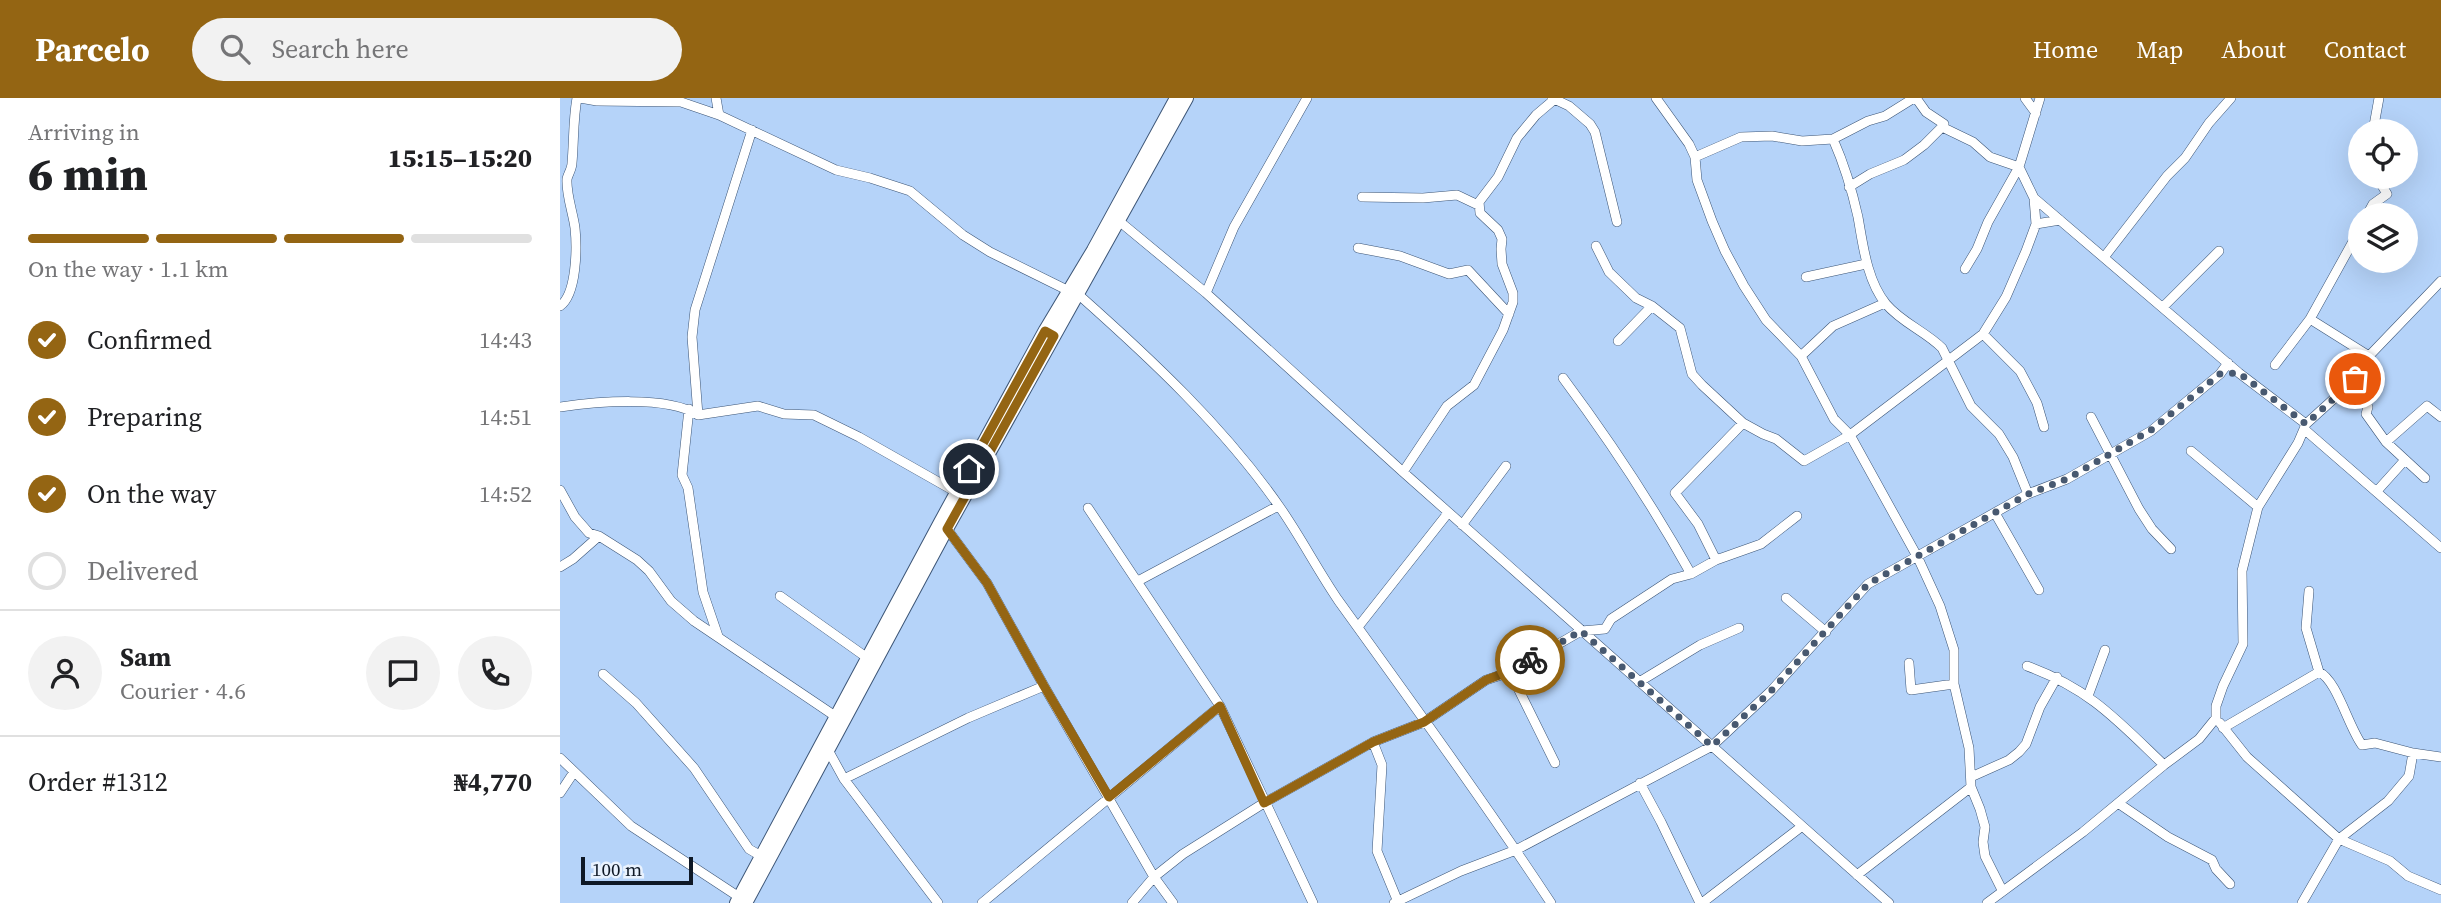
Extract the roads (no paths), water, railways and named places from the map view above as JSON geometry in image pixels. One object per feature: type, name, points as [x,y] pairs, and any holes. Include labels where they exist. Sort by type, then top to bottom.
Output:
[{"type":"street","points":[[560,306],[570,289],[575,258],[575,230],[567,179],[572,166],[572,121],[579,98],[597,101],[681,102],[719,115],[836,170],[909,191],[963,235],[1074,293],[1147,356],[1216,428],[1278,506],[1358,627],[1551,903]]},
{"type":"street","points":[[716,98],[719,115]]},
{"type":"street","points":[[1074,293],[1176,98]]},
{"type":"street","points":[[740,901],[866,657],[957,492],[1119,221],[1187,98]]},
{"type":"street","points":[[1206,293],[1234,227],[1307,98]]},
{"type":"street","points":[[1656,98],[1689,144],[1695,157],[1697,180],[1725,251],[1766,320],[1801,356],[1834,419],[1850,435],[1918,558],[1940,607],[1954,650],[1954,684],[1969,748],[1971,782],[1984,827],[1986,856],[2002,890]]},
{"type":"street","points":[[1695,157],[1741,137],[1772,136],[1802,141],[1833,139],[1868,121],[1885,116],[1915,98],[1926,112],[1944,124],[1924,145],[1904,160],[1870,174],[1849,187]]},
{"type":"street","points":[[2025,98],[2036,113]]},
{"type":"street","points":[[1965,269],[1978,249],[1988,222],[2019,167],[2040,98]]},
{"type":"street","points":[[2105,256],[2231,98]]},
{"type":"street","points":[[2375,119],[2379,98]]},
{"type":"street","points":[[1478,205],[1499,177],[1517,138],[1554,99],[1569,106],[1590,124],[1595,132],[1617,222]]},
{"type":"street","points":[[1596,246],[1609,272],[1636,298],[1652,306],[1680,328],[1692,374],[1743,423],[1776,439],[1804,461],[1850,435],[1983,334],[2006,297],[2036,224],[2034,198],[2019,167],[1990,157],[1973,142],[1942,127]]},
{"type":"street","points":[[719,637],[703,592],[688,488],[682,475],[694,412],[692,337],[695,310],[752,131]]},
{"type":"street","points":[[1833,139],[1847,174],[1866,264],[1885,303],[1909,326],[1942,348],[1971,406],[1999,433],[2013,457],[2028,494]]},
{"type":"street","points":[[2374,203],[2387,194],[2384,189]]},
{"type":"street","points":[[1362,197],[1423,198],[1457,195],[1478,205]]},
{"type":"street","points":[[2034,198],[2305,427],[2441,548]]},
{"type":"street","points":[[1403,472],[1447,406],[1474,385],[1509,314],[1513,293],[1503,264],[1503,239],[1498,230],[1480,213],[1478,205]]},
{"type":"street","points":[[2036,224],[2060,220]]},
{"type":"street","points":[[1119,221],[1206,293],[1448,513],[1889,903]]},
{"type":"street","points":[[1358,248],[1400,256],[1449,274],[1466,269],[1509,314]]},
{"type":"street","points":[[2275,365],[2310,319],[2348,250]]},
{"type":"street","points":[[2163,307],[2218,251]]},
{"type":"street","points":[[1806,277],[1866,264]]},
{"type":"street","points":[[2441,281],[2369,356],[2349,385],[2305,427],[2258,507],[2242,572],[2243,644],[2216,706],[2216,718],[2247,757],[2339,839],[2390,861],[2408,876],[2441,890]]},
{"type":"street","points":[[1801,356],[1833,327],[1885,303]]},
{"type":"street","points":[[1618,341],[1652,306]]},
{"type":"street","points":[[2310,319],[2369,356]]},
{"type":"street","points":[[740,901],[828,750],[1050,333]]},
{"type":"street","points":[[1983,334],[2020,370],[2037,403],[2044,427]]},
{"type":"street","points":[[1373,742],[1382,765],[1377,851],[1396,902],[1461,871],[1516,850],[1712,746],[1771,691],[1868,584],[2028,494],[2067,479],[2111,455],[2151,430],[2220,374],[2228,363]]},
{"type":"street","points":[[2220,374],[2239,373]]},
{"type":"street","points":[[1563,378],[1619,455],[1691,574]]},
{"type":"street","points":[[2349,385],[2368,407],[2366,414],[2386,442],[2425,478]]},
{"type":"street","points":[[560,407],[641,401],[694,412],[758,406],[784,414],[814,415],[957,492]]},
{"type":"street","points":[[2386,442],[2427,406],[2441,417]]},
{"type":"street","points":[[2091,417],[2145,519],[2171,549]]},
{"type":"street","points":[[1716,561],[1698,524],[1675,493],[1743,423]]},
{"type":"street","points":[[2191,452],[2258,507]]},
{"type":"street","points":[[2377,491],[2404,461]]},
{"type":"street","points":[[1462,525],[1506,466]]},
{"type":"street","points":[[560,490],[575,517],[589,533],[598,536],[649,571],[671,601],[694,621],[835,716]]},
{"type":"street","points":[[1138,582],[1278,506]]},
{"type":"street","points":[[1088,508],[1220,706],[1313,903]]},
{"type":"street","points":[[1358,627],[1448,513]]},
{"type":"street","points":[[1995,513],[2039,590]]},
{"type":"street","points":[[1132,903],[1154,877],[1183,854],[1264,803],[1373,742],[1424,722],[1486,680],[1510,671],[1581,631],[1605,629],[1611,620],[1640,598],[1672,579],[1691,574],[1716,561],[1761,544],[1797,516]]},
{"type":"street","points":[[947,529],[987,583],[1154,877],[1172,903]]},
{"type":"street","points":[[560,567],[598,536]]},
{"type":"street","points":[[2309,592],[2306,628],[2319,672],[2331,680],[2354,736],[2362,745],[2375,743],[2441,757]]},
{"type":"street","points":[[780,596],[866,657]]},
{"type":"street","points":[[1786,598],[1825,632]]},
{"type":"street","points":[[1639,682],[1700,645],[1738,628]]},
{"type":"street","points":[[2088,695],[2105,650]]},
{"type":"street","points":[[1909,663],[1911,690],[1954,684]]},
{"type":"street","points":[[2027,666],[2057,677],[2088,695],[2164,765]]},
{"type":"street","points":[[1510,671],[1555,763]]},
{"type":"street","points":[[2223,728],[2319,672]]},
{"type":"street","points":[[603,674],[668,737],[694,768],[749,849],[761,856]]},
{"type":"street","points":[[1857,875],[1971,782],[2019,752],[2026,744],[2040,707],[2057,677]]},
{"type":"street","points":[[844,779],[968,718],[1044,686]]},
{"type":"street","points":[[982,903],[1220,706]]},
{"type":"street","points":[[1987,903],[2083,832],[2164,765],[2199,740],[2216,718]]},
{"type":"street","points":[[828,750],[844,779],[938,903]]},
{"type":"street","points":[[2302,903],[2339,839],[2388,801],[2409,776],[2413,753]]},
{"type":"street","points":[[560,758],[631,826],[740,901]]},
{"type":"street","points":[[818,768],[837,769]]},
{"type":"street","points":[[560,793],[574,772]]},
{"type":"street","points":[[1640,783],[1701,903],[1801,827]]},
{"type":"street","points":[[2118,803],[2168,837],[2212,860],[2216,869],[2230,884]]}]
